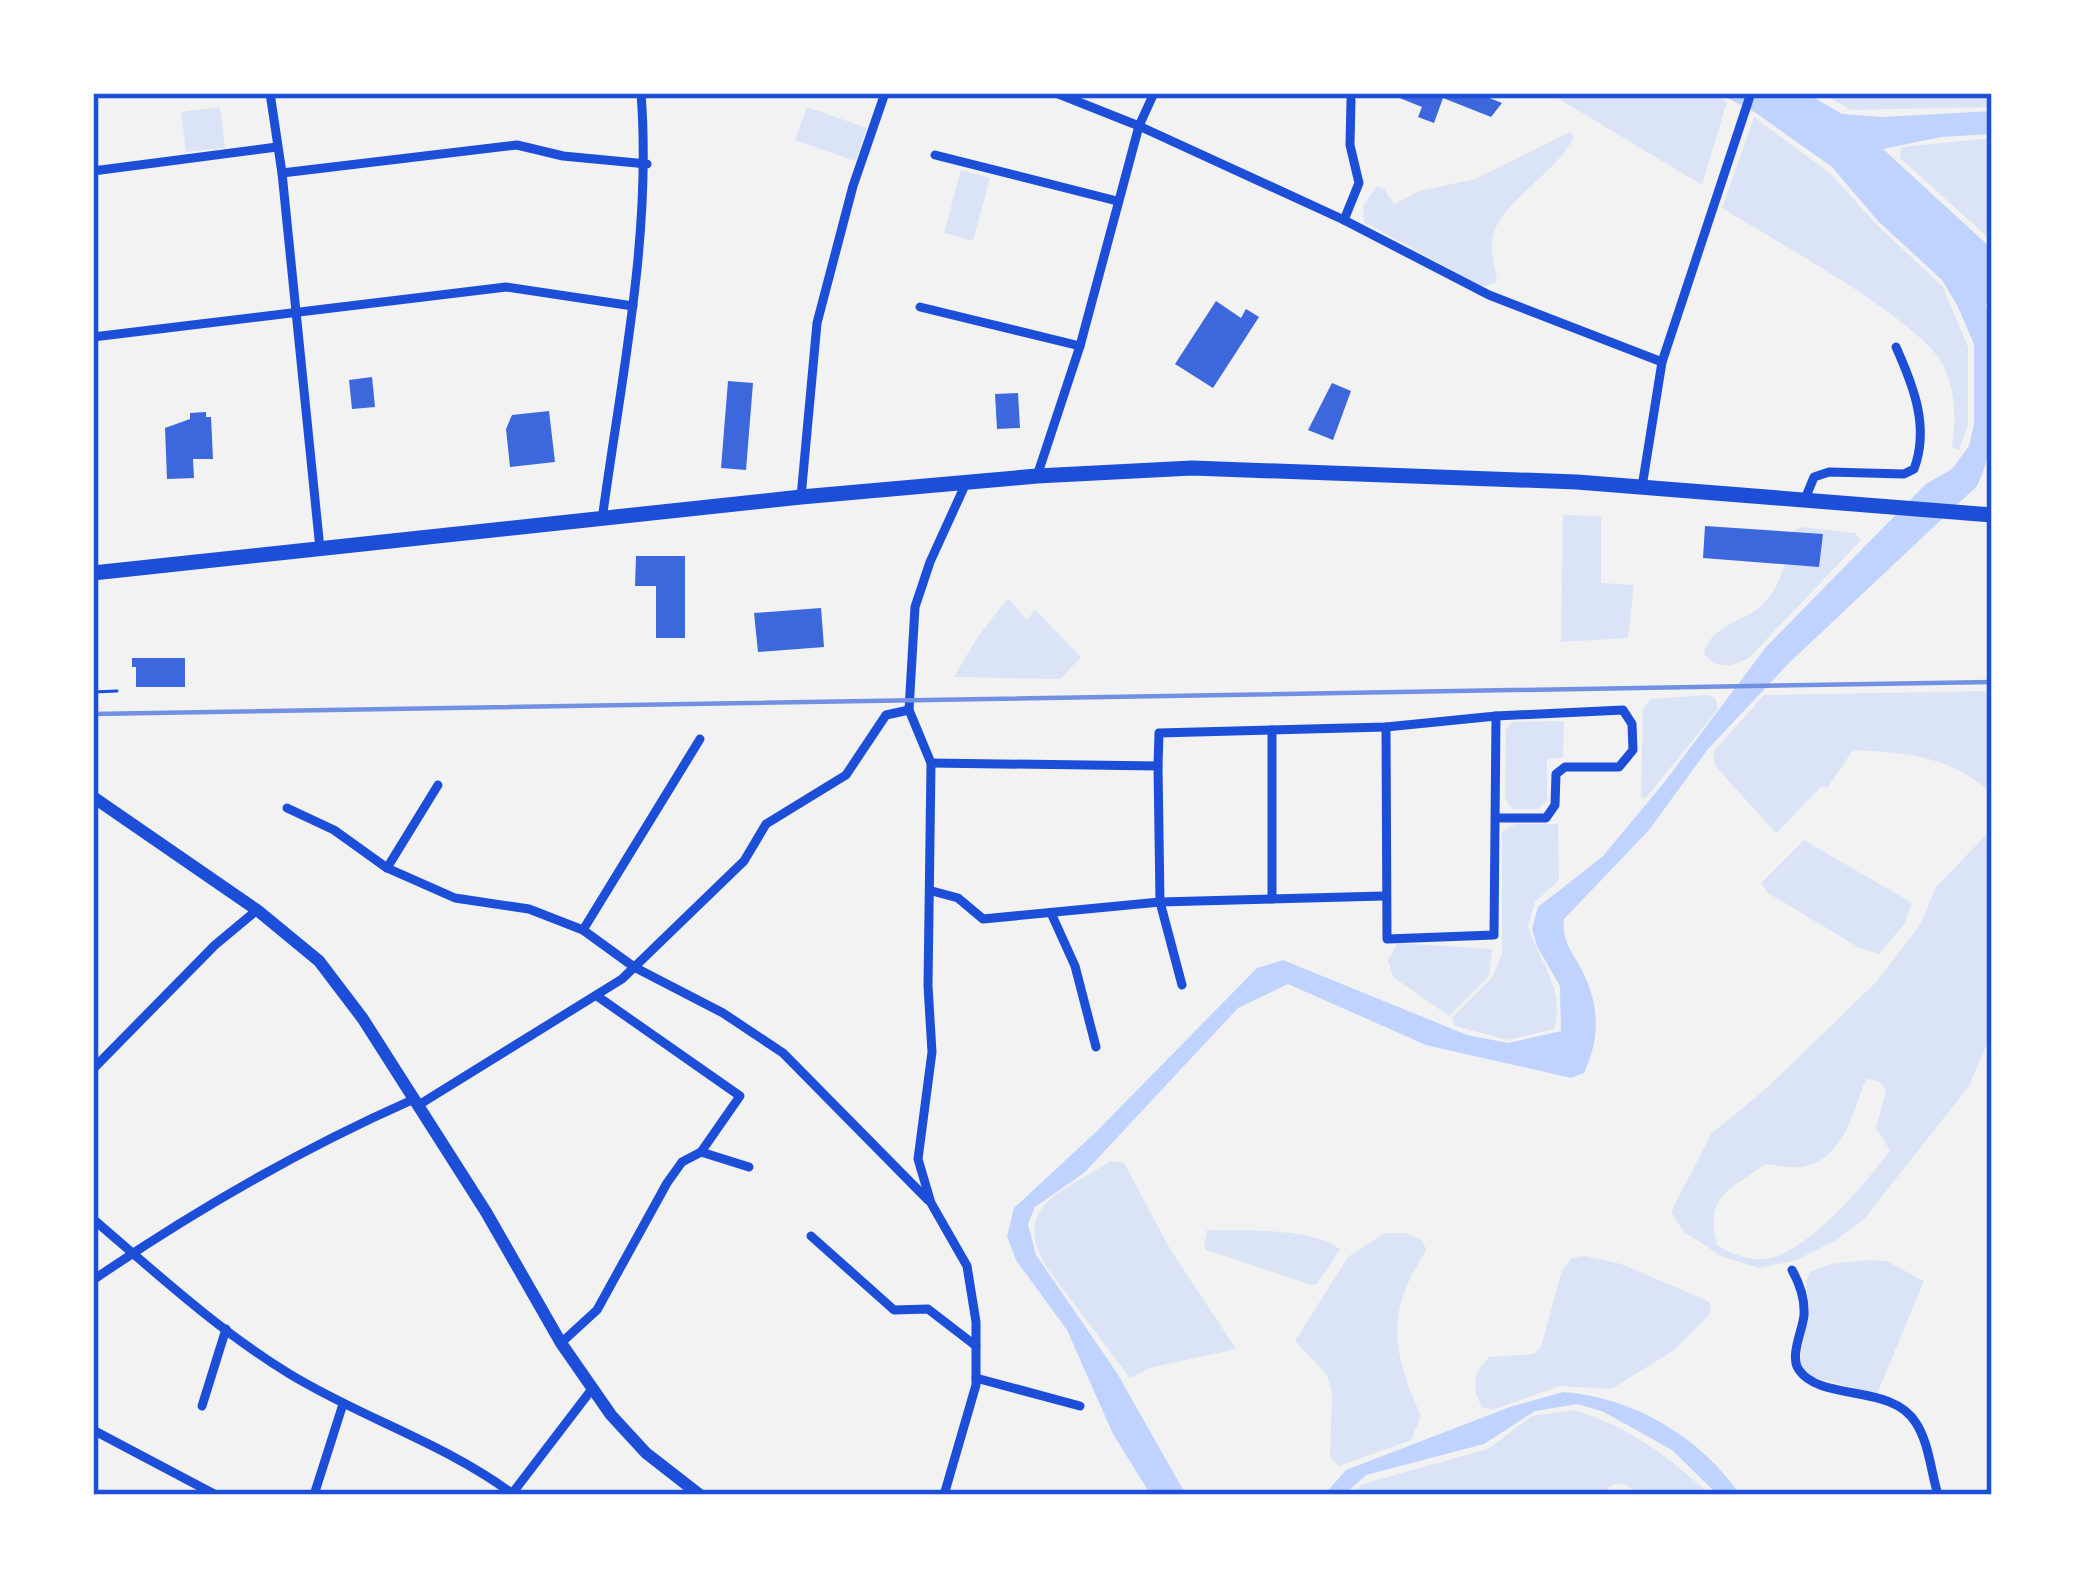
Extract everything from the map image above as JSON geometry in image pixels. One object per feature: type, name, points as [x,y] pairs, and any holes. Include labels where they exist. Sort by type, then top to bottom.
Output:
[{"type":"highway","points":[[93,573],[801,497],[1192,468],[1642,487],[1992,515]]},
{"type":"main road","points":[[93,797],[257,910],[319,962],[363,1019],[592,1389],[646,1453],[700,1495]]},
{"type":"street","points":[[270,93],[320,549]]},
{"type":"street","points":[[602,520],[633,306],[647,164],[641,93]]},
{"type":"street","points":[[801,497],[817,323],[885,93]]},
{"type":"street","points":[[1055,93],[1344,220],[1490,295],[1662,362]]},
{"type":"street","points":[[1037,476],[1080,346],[1139,126],[1154,93]]},
{"type":"street","points":[[1642,487],[1662,362],[1751,93]]},
{"type":"street","points":[[1344,220],[1359,183],[1349,145],[1351,100]]},
{"type":"street","points":[[282,173],[517,145],[563,156],[647,164]]},
{"type":"street","points":[[93,171],[277,147]]},
{"type":"street","points":[[934,155],[1117,201]]},
{"type":"street","points":[[93,337],[506,287],[633,306]]},
{"type":"street","points":[[920,307],[1080,346]]},
{"type":"street","points":[[1805,499],[1814,477],[1829,472],[1904,474],[1915,469],[1920,421],[1917,395],[1896,346]]},
{"type":"street","points":[[944,1495],[976,1378],[976,1346],[968,1267],[932,1204],[918,1159],[932,1052],[928,986],[931,763],[909,710],[915,608],[936,546],[967,482]]},
{"type":"street","points":[[93,1280],[343,1130],[415,1103],[597,995],[634,967],[744,861],[766,824],[846,775],[886,715],[909,710]]},
{"type":"street","points":[[1182,985],[1160,902],[1159,733],[1386,727],[1623,710],[1632,724],[1633,750],[1619,767],[1564,767],[1556,774],[1555,805],[1546,818],[1497,818]]},
{"type":"street","points":[[1386,727],[1387,939],[1471,939],[1494,935],[1496,716]]},
{"type":"street","points":[[1271,899],[1272,730]]},
{"type":"street","points":[[583,930],[700,740]]},
{"type":"street","points":[[931,763],[1158,766]]},
{"type":"street","points":[[387,868],[438,785]]},
{"type":"street","points":[[287,808],[334,830],[387,868],[454,898],[529,909],[583,930],[634,967],[723,1012],[783,1053],[932,1204]]},
{"type":"street","points":[[932,891],[958,898],[983,919],[1160,902],[1384,896]]},
{"type":"street","points":[[93,1069],[215,945],[257,910]]},
{"type":"street","points":[[1051,913],[1075,966],[1096,1047]]},
{"type":"street","points":[[561,1343],[597,1310],[682,1162],[701,1152],[740,1096],[597,995]]},
{"type":"street","points":[[701,1152],[749,1167]]},
{"type":"street","points":[[93,1220],[285,1372],[478,1469],[512,1494],[592,1389]]},
{"type":"street","points":[[811,1236],[894,1310],[928,1309],[976,1346]]},
{"type":"street","points":[[1792,1270],[1801,1286],[1805,1312],[1795,1356],[1797,1369],[1811,1380],[1888,1400],[1914,1418],[1938,1495]]},
{"type":"street","points":[[202,1406],[226,1329]]},
{"type":"street","points":[[976,1378],[1080,1406]]},
{"type":"street","points":[[314,1495],[343,1404]]},
{"type":"street","points":[[93,1430],[216,1495]]},
{"type":"path","points":[[93,692],[118,691]]},
{"type":"shaded area","points":[[1549,93],[1711,93],[1727,102],[1702,185]]},
{"type":"shaded area","points":[[1821,93],[1992,93],[1992,107],[1851,110]]},
{"type":"shaded area","points":[[220,107],[225,148],[186,152],[181,112]]},
{"type":"shaded area","points":[[807,107],[867,128],[855,161],[795,140]]},
{"type":"shaded area","points":[[1754,117],[1830,173],[1943,287],[1968,347],[1968,425],[1959,450],[1952,447],[1950,385],[1929,347],[1876,303],[1722,208]]},
{"type":"shaded area","points":[[1570,132],[1574,135],[1557,161],[1498,223],[1492,248],[1497,282],[1483,287],[1364,222],[1363,206],[1377,186],[1394,204],[1419,191],[1475,179]]},
{"type":"shaded area","points":[[1992,138],[1992,241],[1900,158],[1901,147]]},
{"type":"shaded area","points":[[961,170],[990,178],[973,241],[944,233]]},
{"type":"shaded area","points":[[1563,515],[1601,516],[1601,583],[1634,585],[1628,638],[1561,642]]},
{"type":"shaded area","points":[[1799,527],[1855,533],[1861,540],[1749,658],[1731,665],[1714,663],[1704,654],[1713,636],[1769,598],[1782,572],[1789,534]]},
{"type":"shaded area","points":[[1008,598],[1027,620],[1035,610],[1081,657],[1060,679],[954,677]]},
{"type":"shaded area","points":[[1992,691],[1992,794],[1960,771],[1927,758],[1853,750],[1828,787],[1821,787],[1776,833],[1715,766],[1713,752],[1764,695]]},
{"type":"shaded area","points":[[1715,698],[1718,709],[1645,799],[1641,797],[1643,709],[1651,699]]},
{"type":"shaded area","points":[[1564,721],[1563,757],[1547,759],[1547,801],[1538,809],[1512,809],[1505,799],[1506,730],[1512,722]]},
{"type":"shaded area","points":[[1515,824],[1558,824],[1559,880],[1535,902],[1528,926],[1554,988],[1557,1015],[1554,1029],[1508,1040],[1455,1026],[1452,1018],[1493,976],[1502,953],[1502,832]]},
{"type":"shaded area","points":[[1992,829],[1992,1032],[1969,1086],[1865,1218],[1838,1239],[1797,1260],[1759,1268],[1721,1256],[1683,1231],[1671,1212],[1711,1134],[1769,1086],[1877,981],[1920,925],[1936,887]],"holes":[[[1866,1079],[1879,1081],[1886,1090],[1876,1128],[1890,1150],[1840,1209],[1795,1247],[1772,1258],[1747,1258],[1717,1245],[1714,1215],[1723,1196],[1764,1165],[1802,1167],[1828,1155],[1845,1132]]]},
{"type":"shaded area","points":[[1804,840],[1912,903],[1905,923],[1879,954],[1858,947],[1768,893],[1761,883]]},
{"type":"shaded area","points":[[1398,943],[1492,949],[1489,976],[1449,1016],[1393,977],[1388,960]]},
{"type":"shaded area","points":[[1110,1161],[1124,1163],[1170,1249],[1236,1349],[1149,1368],[1130,1378],[1047,1268],[1037,1247],[1038,1215],[1059,1192]]},
{"type":"shaded area","points":[[1207,1230],[1294,1234],[1340,1249],[1317,1284],[1311,1285],[1207,1250]]},
{"type":"shaded area","points":[[1385,1233],[1405,1233],[1423,1241],[1426,1251],[1404,1294],[1397,1332],[1404,1372],[1421,1416],[1411,1440],[1339,1466],[1330,1458],[1332,1394],[1327,1375],[1295,1341],[1348,1257]]},
{"type":"shaded area","points":[[1572,1258],[1621,1264],[1710,1302],[1710,1314],[1673,1351],[1611,1389],[1560,1386],[1492,1410],[1482,1407],[1475,1386],[1480,1369],[1489,1357],[1534,1354],[1541,1347],[1562,1270]]},
{"type":"shaded area","points":[[1865,1260],[1886,1261],[1924,1281],[1877,1394],[1812,1377],[1799,1365],[1810,1272]]},
{"type":"shaded area","points":[[1574,1410],[1648,1445],[1711,1495],[1644,1495],[1614,1484],[1599,1495],[1351,1495],[1362,1484],[1488,1449],[1532,1416]]},
{"type":"water","points":[[1718,93],[1806,93],[1842,114],[1883,117],[1992,111],[1992,134],[1941,137],[1883,149],[1992,249],[1992,307],[1985,304],[1992,322],[1994,385],[1985,467],[1977,486],[1789,663],[1708,749],[1649,830],[1564,919],[1567,942],[1585,977],[1596,1017],[1594,1045],[1584,1073],[1571,1078],[1426,1045],[1288,984],[1238,1008],[1084,1173],[1035,1207],[1028,1224],[1036,1255],[1117,1373],[1186,1495],[1151,1495],[1113,1434],[1067,1330],[1016,1260],[1007,1236],[1014,1208],[1257,968],[1283,960],[1467,1035],[1508,1043],[1561,1031],[1560,986],[1532,929],[1538,907],[1602,857],[1766,647],[1926,484],[1952,469],[1969,446],[1974,424],[1974,344],[1942,280],[1878,221],[1832,167],[1756,113]]},
{"type":"water","points":[[1563,1392],[1615,1402],[1663,1424],[1706,1455],[1740,1495],[1718,1495],[1672,1450],[1604,1412],[1578,1404],[1535,1411],[1484,1444],[1366,1475],[1344,1495],[1324,1495],[1346,1470],[1510,1407]]},
{"type":"building","points":[[1387,93],[1477,93],[1502,103],[1491,117],[1443,98],[1434,123],[1418,117],[1422,107]]},
{"type":"building","points":[[1216,301],[1241,318],[1246,309],[1259,317],[1213,388],[1175,364]]},
{"type":"building","points":[[372,377],[375,407],[352,409],[349,380]]},
{"type":"building","points":[[728,381],[753,383],[746,470],[721,468]]},
{"type":"building","points":[[1332,383],[1351,391],[1333,440],[1308,430]]},
{"type":"building","points":[[1018,393],[1020,428],[997,429],[995,394]]},
{"type":"building","points":[[549,411],[555,462],[510,467],[506,429],[512,415]]},
{"type":"building","points":[[206,412],[211,417],[213,459],[193,459],[194,478],[167,479],[165,428],[190,419],[190,413]]},
{"type":"building","points":[[1705,526],[1823,534],[1819,567],[1703,558]]},
{"type":"building","points":[[636,556],[685,556],[685,638],[656,638],[656,586],[635,586]]},
{"type":"building","points":[[821,608],[824,647],[758,652],[754,613]]},
{"type":"building","points":[[132,658],[185,658],[185,687],[136,687]]},
{"type":"railway","points":[[93,714],[1992,682]]}]
